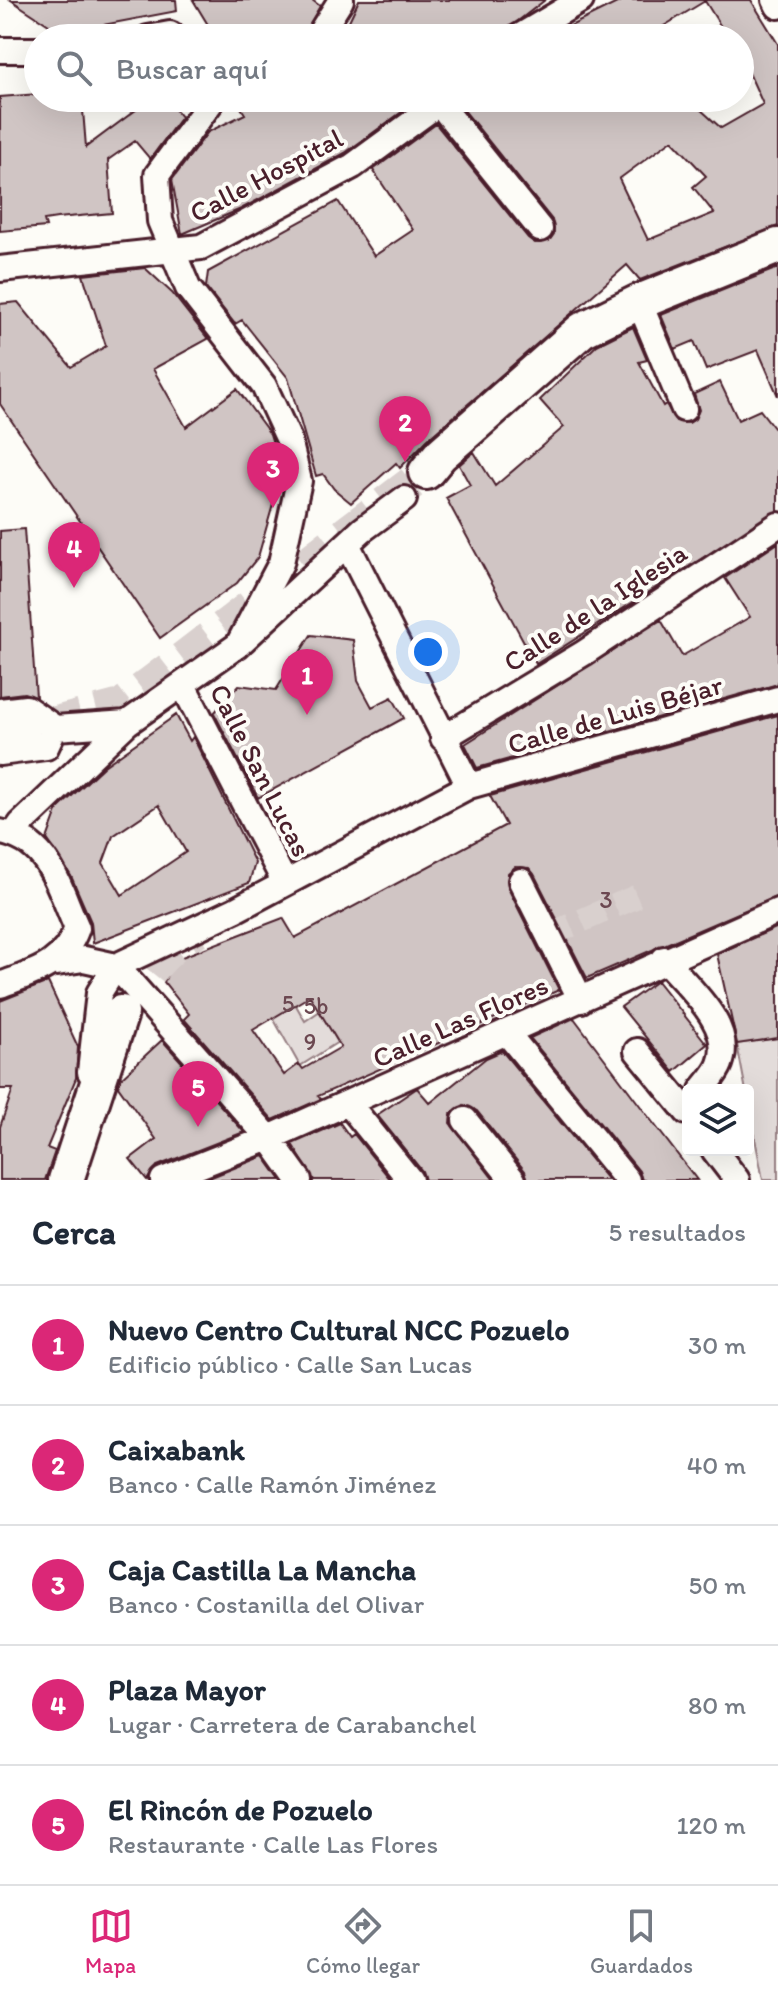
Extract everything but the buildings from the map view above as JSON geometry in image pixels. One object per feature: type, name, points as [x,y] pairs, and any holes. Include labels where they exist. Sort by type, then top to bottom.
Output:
[{"type":"street","points":[[326,24],[341,0]]},
{"type":"street","points":[[541,24],[581,0]]},
{"type":"street","points":[[775,0],[778,6]]},
{"type":"street","points":[[0,50],[24,50]]},
{"type":"street","points":[[207,112],[157,175],[160,221],[188,288],[264,386],[289,440],[299,481],[281,563],[238,645]]},
{"type":"street","name":"Calle Hospital","points":[[0,269],[201,247],[353,166],[427,112]]},
{"type":"street","points":[[450,112],[540,229]]},
{"type":"street","points":[[426,472],[440,455],[582,330],[639,302],[778,246]]},
{"type":"street","points":[[639,302],[684,409]]},
{"type":"street","points":[[7,833],[21,824],[127,723],[238,645],[347,544],[404,499]]},
{"type":"street","name":"Calle de la Iglesia","points":[[443,738],[584,653],[778,525]]},
{"type":"street","points":[[347,544],[469,786]]},
{"type":"street","name":"Calle San Lucas","points":[[183,685],[285,883]]},
{"type":"street","name":"Calle de Luis Béjar","points":[[116,966],[285,883],[469,786],[778,699]]},
{"type":"street","points":[[16,732],[127,723]]},
{"type":"street","points":[[7,833],[42,851],[77,928],[71,944],[57,963]]},
{"type":"street","points":[[521,881],[581,1000]]},
{"type":"street","name":"Calle Las Flores","points":[[163,1180],[269,1138],[581,1000],[664,959],[778,911]]},
{"type":"street","points":[[0,985],[57,963],[84,959],[116,966],[269,1138],[299,1180]]},
{"type":"street","points":[[664,959],[720,1028],[723,1046],[720,1065],[706,1084]]},
{"type":"street","points":[[53,1180],[92,1065],[99,993],[116,966]]},
{"type":"street","points":[[66,1180],[121,1013]]},
{"type":"street","points":[[507,1033],[627,1180]]},
{"type":"street","points":[[637,1051],[682,1105]]},
{"type":"street","points":[[348,1103],[410,1180]]},
{"type":"street","points":[[465,1120],[513,1180]]},
{"type":"street","points":[[719,1156],[737,1180]]},
{"type":"shaded area","points":[[286,988],[305,1021],[320,1011],[338,1042],[300,1066],[273,1018]]},
{"type":"shaded area","points":[[778,1038],[778,1180],[763,1180],[754,1133],[754,1084],[745,1084],[737,1044]]},
{"type":"tunnel","points":[[48,725],[121,706],[426,472]]},
{"type":"tunnel","points":[[549,935],[640,895]]},
{"type":"tunnel","points":[[121,1013],[164,955],[198,930]]},
{"type":"place","name":"Caixabank","points":[[405,462]]},
{"type":"place","name":"Caja Castilla La Mancha","points":[[273,508]]},
{"type":"place","name":"Plaza Mayor","points":[[74,588]]},
{"type":"place","name":"Nuevo Centro Cultural NCC Pozuelo","points":[[307,715]]},
{"type":"place","name":"El Rincón de Pozuelo","points":[[198,1127]]}]
